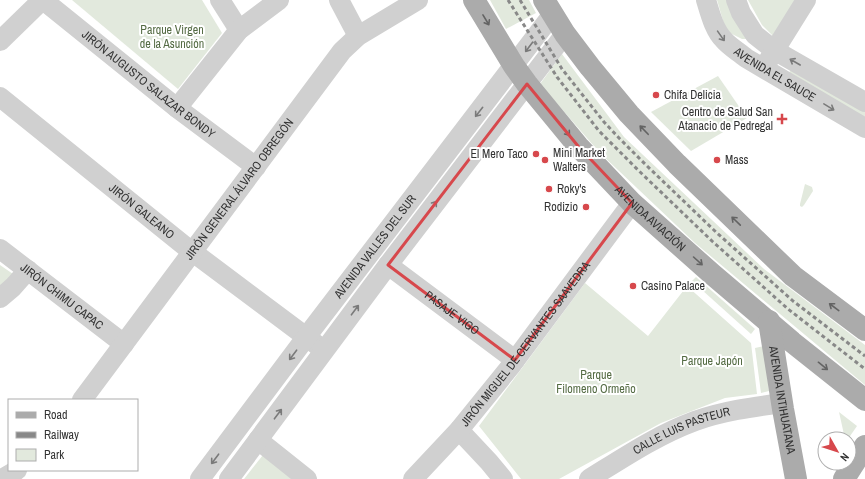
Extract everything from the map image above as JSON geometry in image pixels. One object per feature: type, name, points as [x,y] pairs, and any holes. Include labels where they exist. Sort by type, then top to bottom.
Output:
[{"type":"main road","name":"AVENIDA AVIACIÓN","points":[[474,0],[514,66],[527,84],[578,146],[632,203],[792,342],[865,400]]},
{"type":"main road","points":[[548,8],[565,34],[628,114],[677,164],[793,276],[865,330]]},
{"type":"main road","name":"AVENIDA INTIHUATANA","points":[[769,321],[796,479]]},
{"type":"main road","points":[[844,479],[865,446]]},
{"type":"street","points":[[0,41],[43,0]]},
{"type":"street","name":"JIRÓN AUGUSTO SALAZAR BONDY","points":[[43,0],[177,108],[256,167]]},
{"type":"street","points":[[220,0],[239,30]]},
{"type":"street","points":[[177,108],[239,30],[279,0]]},
{"type":"street","points":[[339,0],[358,36]]},
{"type":"street","name":"JIRÓN GENERAL ÁLVARO OBREGÓN","points":[[83,399],[342,51],[358,36],[418,0]]},
{"type":"street","name":"AVENIDA EL SAUCE","points":[[706,0],[718,32],[724,40],[746,58],[865,128]]},
{"type":"street","name":"AVENIDA EL SAUCE","points":[[736,0],[741,13],[755,35],[774,50],[865,102]]},
{"type":"street","points":[[764,68],[806,0]]},
{"type":"street","name":"AVENIDA VALLES DEL SUR","points":[[200,479],[306,337],[514,66],[548,8]]},
{"type":"street","name":"AVENIDA VALLES DEL SUR","points":[[229,479],[388,265],[565,34]]},
{"type":"street","name":"JIRÓN GALEANO","points":[[0,97],[140,211],[325,351]]},
{"type":"street","name":"JIRÓN MIGUEL DE CERVANTES SAAVEDRA","points":[[413,479],[458,430],[515,360],[632,203]]},
{"type":"street","name":"JIRÓN CHIMU CAPAC","points":[[0,249],[124,344]]},
{"type":"street","name":"PASAJE VIGO","points":[[388,265],[515,360]]},
{"type":"street","points":[[0,298],[13,287],[28,270]]},
{"type":"street","name":"CALLE LUIS PASTEUR","points":[[589,479],[660,437],[689,424],[721,413],[782,402]]},
{"type":"street","points":[[458,430],[503,479]]},
{"type":"street","points":[[258,440],[307,479]]},
{"type":"street","points":[[2,479],[15,471]]},
{"type":"highlighted area","points":[[527,84],[578,146],[632,203],[515,360],[388,265]]},
{"type":"green space","name":"Parque Virgen de la Asunción","points":[[72,0],[202,0],[222,33],[178,89]]},
{"type":"green space","points":[[490,0],[529,0],[536,13],[506,29]]},
{"type":"green space","points":[[717,0],[728,0],[748,39],[742,39],[726,31]]},
{"type":"green space","points":[[748,0],[801,0],[773,36],[762,25]]},
{"type":"green space","points":[[562,54],[624,137],[764,269],[865,345],[865,385],[695,243],[600,153],[540,84]]},
{"type":"green space","points":[[792,67],[865,109],[865,119],[789,73]]},
{"type":"green space","points":[[718,76],[747,118],[691,151],[651,112]]},
{"type":"green space","points":[[805,184],[812,187],[813,191],[802,207],[800,204]]},
{"type":"green space","points":[[0,265],[13,274],[0,287]]},
{"type":"green space","points":[[696,277],[755,329],[751,334],[692,281]]},
{"type":"green space","name":"Parque Filomeno Ormeño","points":[[585,283],[648,336],[687,286],[751,343],[757,394],[725,398],[661,423],[559,479],[521,479],[479,426]]},
{"type":"green space","points":[[764,346],[769,391],[761,393],[755,348]]},
{"type":"green space","points":[[839,412],[857,426],[854,431],[843,431]]},
{"type":"green space","points":[[263,455],[293,479],[244,479]]},
{"type":"railway","points":[[508,0],[557,77],[599,131],[712,241],[788,309],[865,369]]},
{"type":"railway","points":[[520,0],[562,69],[604,122],[619,138],[717,233],[793,301],[865,356]]},
{"type":"place","name":"Chifa Delicia","points":[[656,95]]},
{"type":"place","name":"Centro de Salud San Atanacio de Pedregal","points":[[782,119]]},
{"type":"place","name":"El Mero Taco","points":[[536,154]]},
{"type":"place","name":"Mini Market Walters","points":[[545,160]]},
{"type":"place","name":"Mass","points":[[717,160]]},
{"type":"place","name":"Roky's","points":[[549,189]]},
{"type":"place","name":"Rodizio","points":[[586,207]]},
{"type":"place","name":"Casino Palace","points":[[633,286]]},
{"type":"park label","name":"Parque Japón","points":[[712,361]]}]
